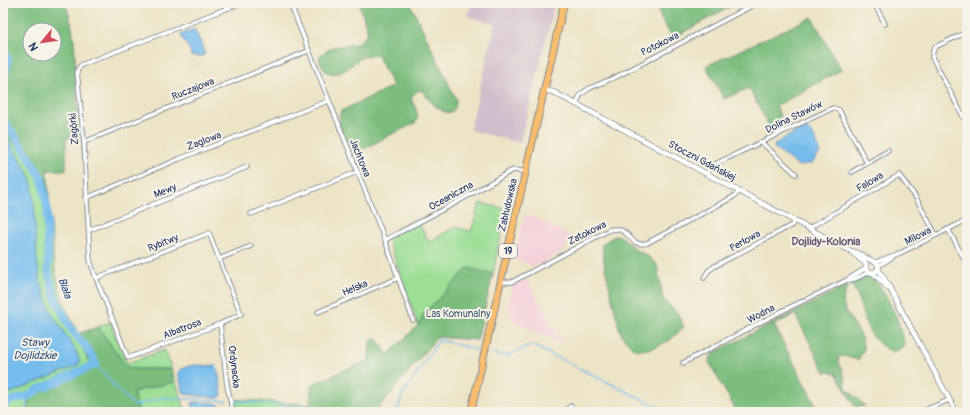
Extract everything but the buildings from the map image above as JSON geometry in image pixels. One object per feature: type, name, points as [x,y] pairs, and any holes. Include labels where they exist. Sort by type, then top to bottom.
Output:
[{"type":"highway","name":"Zabłudowska","points":[[471,412],[564,3]]},
{"type":"street","name":"Zagórki","points":[[128,358],[90,260],[84,142],[77,71],[81,65],[241,3]]},
{"type":"street","name":"Jachtowa","points":[[290,3],[385,240],[413,320]]},
{"type":"street","name":"Potokowa","points":[[576,104],[581,94],[590,88],[618,76],[757,3]]},
{"type":"street","points":[[874,3],[885,24]]},
{"type":"street","points":[[967,32],[939,45],[933,51],[932,57],[967,124]]},
{"type":"street","name":"Ruczajowa","points":[[84,142],[308,51]]},
{"type":"street","name":"Stoczni Gdańskiej","points":[[544,90],[553,92],[809,228],[851,251],[872,267],[890,290],[956,412]]},
{"type":"street","name":"Żaglowa","points":[[86,198],[179,159],[328,101]]},
{"type":"street","name":"Dolina Stawów","points":[[707,173],[711,166],[832,108],[838,110],[867,163]]},
{"type":"street","points":[[761,142],[796,174]]},
{"type":"street","points":[[852,172],[888,151]]},
{"type":"street","name":"Mewy","points":[[89,230],[247,167]]},
{"type":"street","name":"Oceaniczna","points":[[385,240],[457,202],[511,171],[515,170],[526,172]]},
{"type":"street","points":[[251,214],[357,172]]},
{"type":"street","name":"Falowa","points":[[809,228],[899,175],[915,196],[936,235]]},
{"type":"street","name":"Zatokowa","points":[[500,282],[512,282],[609,230],[616,228],[621,229],[638,244],[642,245],[733,197],[740,191]]},
{"type":"street","name":"Perłowa","points":[[704,278],[708,271],[715,266],[792,224],[794,220]]},
{"type":"street","name":"Milowa","points":[[872,267],[967,220]]},
{"type":"street","points":[[948,229],[967,264]]},
{"type":"street","name":"Rybitwy","points":[[96,278],[209,233],[241,314]]},
{"type":"street","points":[[219,259],[251,246]]},
{"type":"street","name":"Wodna","points":[[683,363],[872,267]]},
{"type":"street","name":"Helska","points":[[318,312],[398,278]]},
{"type":"street","name":"Albatrosa","points":[[128,358],[220,324],[241,314]]},
{"type":"street","name":"Ordynacka","points":[[220,324],[227,385],[233,412]]},
{"type":"street","points":[[920,412],[949,400]]},
{"type":"street","points":[[562,412],[571,406]]},
{"type":"shaded area","points":[[472,3],[555,3],[520,143],[470,130],[495,24],[467,16]]},
{"type":"shaded area","points":[[527,214],[571,236],[563,251],[535,266],[513,259],[521,228]]},
{"type":"shaded area","points":[[526,278],[563,345],[514,321],[508,308],[513,285]]},
{"type":"green space","points":[[3,3],[65,3],[72,27],[75,53],[80,138],[66,138],[66,170],[47,170],[49,194],[43,189],[39,176],[28,158],[3,131]]},
{"type":"green space","points":[[359,3],[410,3],[456,99],[455,106],[451,112],[443,111],[435,106],[420,90],[413,94],[411,99],[416,108],[417,114],[417,120],[415,123],[353,155],[341,128],[341,111],[393,86],[378,56],[374,54],[362,57],[342,72],[338,73],[326,72],[319,59],[321,55],[333,47],[356,44],[364,38],[368,32]]},
{"type":"green space","points":[[665,3],[736,3],[673,38],[661,19],[658,8]]},
{"type":"green space","points":[[812,17],[841,70],[776,106],[782,121],[770,128],[749,88],[724,99],[706,66]]},
{"type":"green space","name":"Stawy Dojlidzkie","points":[[3,111],[47,170],[54,264],[60,292],[64,304],[82,339],[98,362],[31,412],[3,412]]},
{"type":"green space","points":[[480,203],[506,209],[493,274],[468,268],[422,316],[421,322],[418,325],[387,237],[417,220],[429,242],[455,227],[471,231]]},
{"type":"green space","points":[[616,235],[622,237],[636,250],[648,256],[657,265],[663,299],[678,314],[684,327],[670,340],[653,348],[640,350],[633,348],[623,337],[619,328],[605,268],[602,244]]},
{"type":"green space","name":"Las Komunalny","points":[[468,268],[493,274],[477,340],[437,337],[375,412],[308,412],[310,405],[311,385],[369,360],[370,342],[376,338],[388,355],[421,322],[422,316]]},
{"type":"green space","points":[[867,276],[876,282],[886,296],[895,314],[902,333],[904,348],[893,352],[885,348],[874,338],[864,320],[856,293],[850,284]]},
{"type":"green space","points":[[850,285],[845,292],[843,299],[844,305],[849,317],[861,336],[864,349],[858,360],[844,356],[838,357],[844,375],[846,388],[865,406],[855,407],[836,373],[825,372],[795,314],[774,325],[819,412],[737,412],[709,362],[713,353]]},
{"type":"green space","points":[[110,322],[127,363],[165,350],[186,412],[179,412],[176,409],[163,412],[139,412],[132,392],[173,382],[169,369],[136,369],[126,366],[98,327]]},
{"type":"green space","points":[[98,327],[126,366],[136,369],[169,369],[173,382],[133,392],[139,412],[28,412],[29,393],[89,364],[78,334]]},
{"type":"green space","points":[[233,399],[310,405],[308,412],[237,412]]},
{"type":"water","points":[[194,29],[205,54],[202,56],[191,56],[190,50],[181,36],[182,34]]},
{"type":"water","points":[[802,129],[809,131],[812,134],[820,153],[812,163],[799,166],[776,150],[774,145]]},
{"type":"water","name":"Stawy Dojlidzkie","points":[[3,131],[30,176],[33,189],[37,260],[40,281],[52,314],[75,349],[80,361],[78,365],[74,367],[3,396]]},
{"type":"water","points":[[189,366],[216,366],[222,395],[218,398],[184,394],[178,373]]},
{"type":"water","points":[[192,403],[213,403],[222,406],[224,412],[195,412]]},
{"type":"waterway","name":"Biała","points":[[3,48],[8,60],[3,81]]},
{"type":"waterway","name":"Biała","points":[[3,119],[30,158],[42,179],[47,207],[48,272],[55,297],[71,329],[86,347],[96,364],[40,388],[30,395],[3,404]]},
{"type":"waterway","points":[[397,412],[402,396],[439,340],[478,350]]},
{"type":"waterway","points":[[490,353],[507,356],[532,345],[668,412]]},
{"type":"waterway","points":[[96,365],[119,391],[135,406],[161,398],[226,401]]},
{"type":"waterway","points":[[25,412],[28,396]]},
{"type":"waterway","points":[[235,401],[291,406],[305,405],[324,412]]},
{"type":"district","name":"Dojlidy-Kolonia","points":[[826,241]]}]
